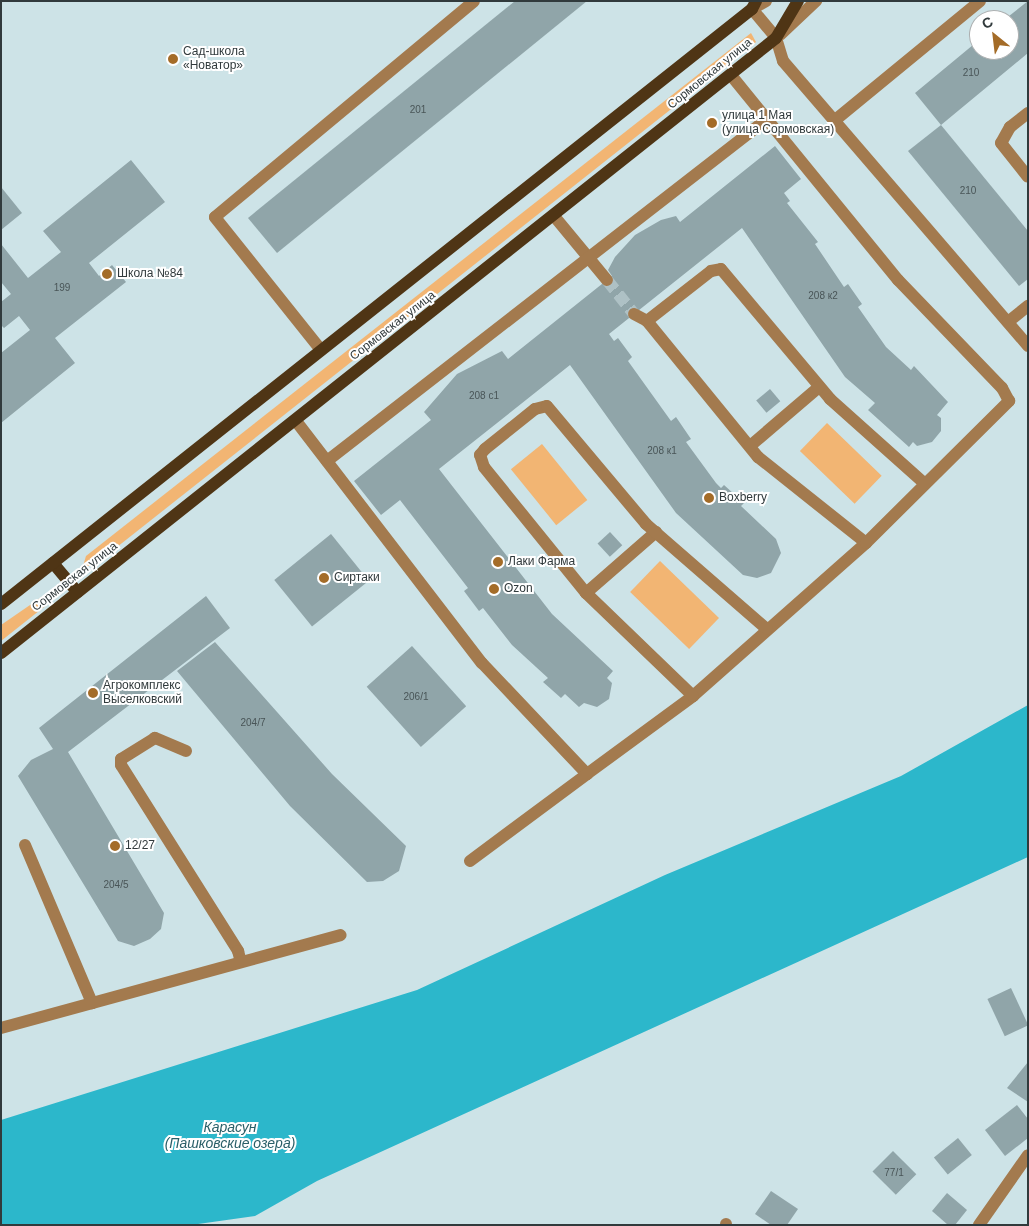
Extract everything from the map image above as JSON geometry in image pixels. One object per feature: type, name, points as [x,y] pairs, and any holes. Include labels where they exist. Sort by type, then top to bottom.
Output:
[{"type":"main road","name":"Сормовская улица","points":[[1,604],[754,5]]},
{"type":"main road","name":"Сормовская улица","points":[[1,653],[731,75],[776,38],[796,7]]},
{"type":"main road","points":[[53,563],[77,592]]},
{"type":"street","points":[[321,350],[214,217],[474,1]]},
{"type":"street","points":[[766,1],[754,5],[776,38],[783,61],[1028,346]]},
{"type":"street","points":[[776,38],[816,1]]},
{"type":"street","points":[[834,121],[980,1]]},
{"type":"street","points":[[470,860],[693,696],[866,543],[1006,407],[1007,394],[898,280],[731,75]]},
{"type":"street","points":[[1028,113],[1010,127],[1002,143],[1028,177]]},
{"type":"street","points":[[327,461],[767,119]]},
{"type":"street","points":[[554,216],[607,280]]},
{"type":"street","points":[[647,321],[711,271],[721,269],[820,387],[926,484]]},
{"type":"street","points":[[1008,322],[1028,306]]},
{"type":"street","points":[[634,314],[647,321],[750,446],[866,543]]},
{"type":"street","points":[[750,446],[820,387]]},
{"type":"street","points":[[693,696],[586,593],[484,467],[480,455],[485,449],[535,409],[547,406],[656,532],[767,629]]},
{"type":"street","points":[[296,421],[482,663],[587,774]]},
{"type":"street","points":[[586,593],[656,532]]},
{"type":"street","points":[[186,752],[155,738],[120,759],[121,765],[238,952],[241,962]]},
{"type":"street","points":[[26,845],[92,1003]]},
{"type":"street","points":[[1,1028],[340,935]]},
{"type":"street","points":[[979,1225],[1028,1155]]},
{"type":"shaded area","points":[[751,33],[756,42],[93,566],[83,566],[86,556]]},
{"type":"shaded area","points":[[827,423],[882,476],[855,504],[800,451]]},
{"type":"shaded area","points":[[542,444],[587,500],[556,525],[511,469]]},
{"type":"shaded area","points":[[660,561],[719,618],[689,649],[630,592]]},
{"type":"shaded area","points":[[46,594],[49,603],[1,641],[1,625]]},
{"type":"water","name":"Карасун (Пашковские озера)","points":[[1028,705],[1028,857],[317,1181],[255,1216],[191,1225],[1,1225],[1,1120],[417,990],[665,875],[901,776]]},
{"type":"building","points":[[515,1],[587,1],[277,253],[248,218]]},
{"type":"building","points":[[1028,1],[1028,53],[941,125],[915,93],[969,48],[969,60],[1019,60],[1019,10],[1017,10]]},
{"type":"building","points":[[941,125],[1028,231],[1028,279],[1019,286],[908,151]]},
{"type":"building","points":[[775,146],[801,179],[784,193],[790,201],[787,203],[818,242],[815,244],[844,287],[848,284],[862,304],[858,307],[886,347],[911,370],[914,366],[948,402],[937,415],[941,418],[941,431],[932,442],[917,446],[913,442],[909,447],[868,410],[875,403],[845,377],[742,228],[609,334],[614,341],[618,338],[632,357],[628,361],[671,421],[676,417],[691,439],[686,442],[716,483],[721,488],[724,485],[744,503],[741,506],[776,539],[781,553],[771,573],[757,578],[743,575],[676,513],[570,365],[439,469],[552,614],[613,671],[607,678],[612,683],[609,699],[597,707],[584,703],[579,707],[565,694],[561,698],[543,682],[548,678],[512,645],[483,608],[479,611],[464,591],[468,588],[400,500],[381,515],[354,481],[431,420],[424,412],[457,374],[502,351],[508,359],[612,276],[608,270],[615,257],[635,235],[661,220],[676,216],[680,222]]},
{"type":"building","points":[[131,160],[165,202],[89,263],[99,276],[112,265],[126,282],[55,338],[75,363],[1,423],[1,353],[30,330],[19,316],[4,328],[1,325],[1,302],[11,294],[1,282],[1,244],[28,278],[61,252],[43,231]]},
{"type":"building","points":[[1,187],[22,213],[1,230]]},
{"type":"building","points":[[770,389],[780,401],[766,413],[756,401]]},
{"type":"building","points":[[610,532],[622,545],[610,557],[598,544]]},
{"type":"building","points":[[331,534],[369,581],[312,627],[274,580]]},
{"type":"building","points":[[206,596],[230,628],[68,752],[164,913],[161,929],[150,939],[134,946],[118,941],[18,776],[31,760],[53,749],[39,728]]},
{"type":"building","points":[[215,642],[332,774],[406,846],[399,871],[383,881],[367,882],[290,806],[177,671]]},
{"type":"building","points":[[412,646],[466,706],[421,747],[367,687]]},
{"type":"building","points":[[1011,988],[1028,1025],[1005,1036],[987,999]]},
{"type":"building","points":[[1028,1062],[1028,1102],[1007,1088]]},
{"type":"building","points":[[1017,1105],[1028,1119],[1028,1138],[1005,1156],[985,1130]]},
{"type":"building","points":[[958,1138],[972,1155],[948,1175],[934,1158]]},
{"type":"building","points":[[893,1151],[916,1174],[896,1195],[872,1172]]},
{"type":"building","points":[[771,1191],[798,1209],[787,1225],[771,1225],[755,1214]]},
{"type":"building","points":[[947,1193],[967,1210],[955,1225],[948,1225],[932,1211]]},
{"type":"tunnel","points":[[607,280],[634,314]]},
{"type":"place","name":"Сад-школа «Новатор»","points":[[173,59]]},
{"type":"place","name":"улица 1 Мая (улица Сормовская)","points":[[712,123]]},
{"type":"place","name":"Школа №84","points":[[107,274]]},
{"type":"place","name":"Boxberry","points":[[709,498]]},
{"type":"place","name":"Лаки Фарма","points":[[498,562]]},
{"type":"place","name":"Сиртаки","points":[[324,578]]},
{"type":"place","name":"Ozon","points":[[494,589]]},
{"type":"place","name":"Агрокомплекс Выселковский","points":[[93,693]]},
{"type":"place","name":"12/27","points":[[115,846]]}]
